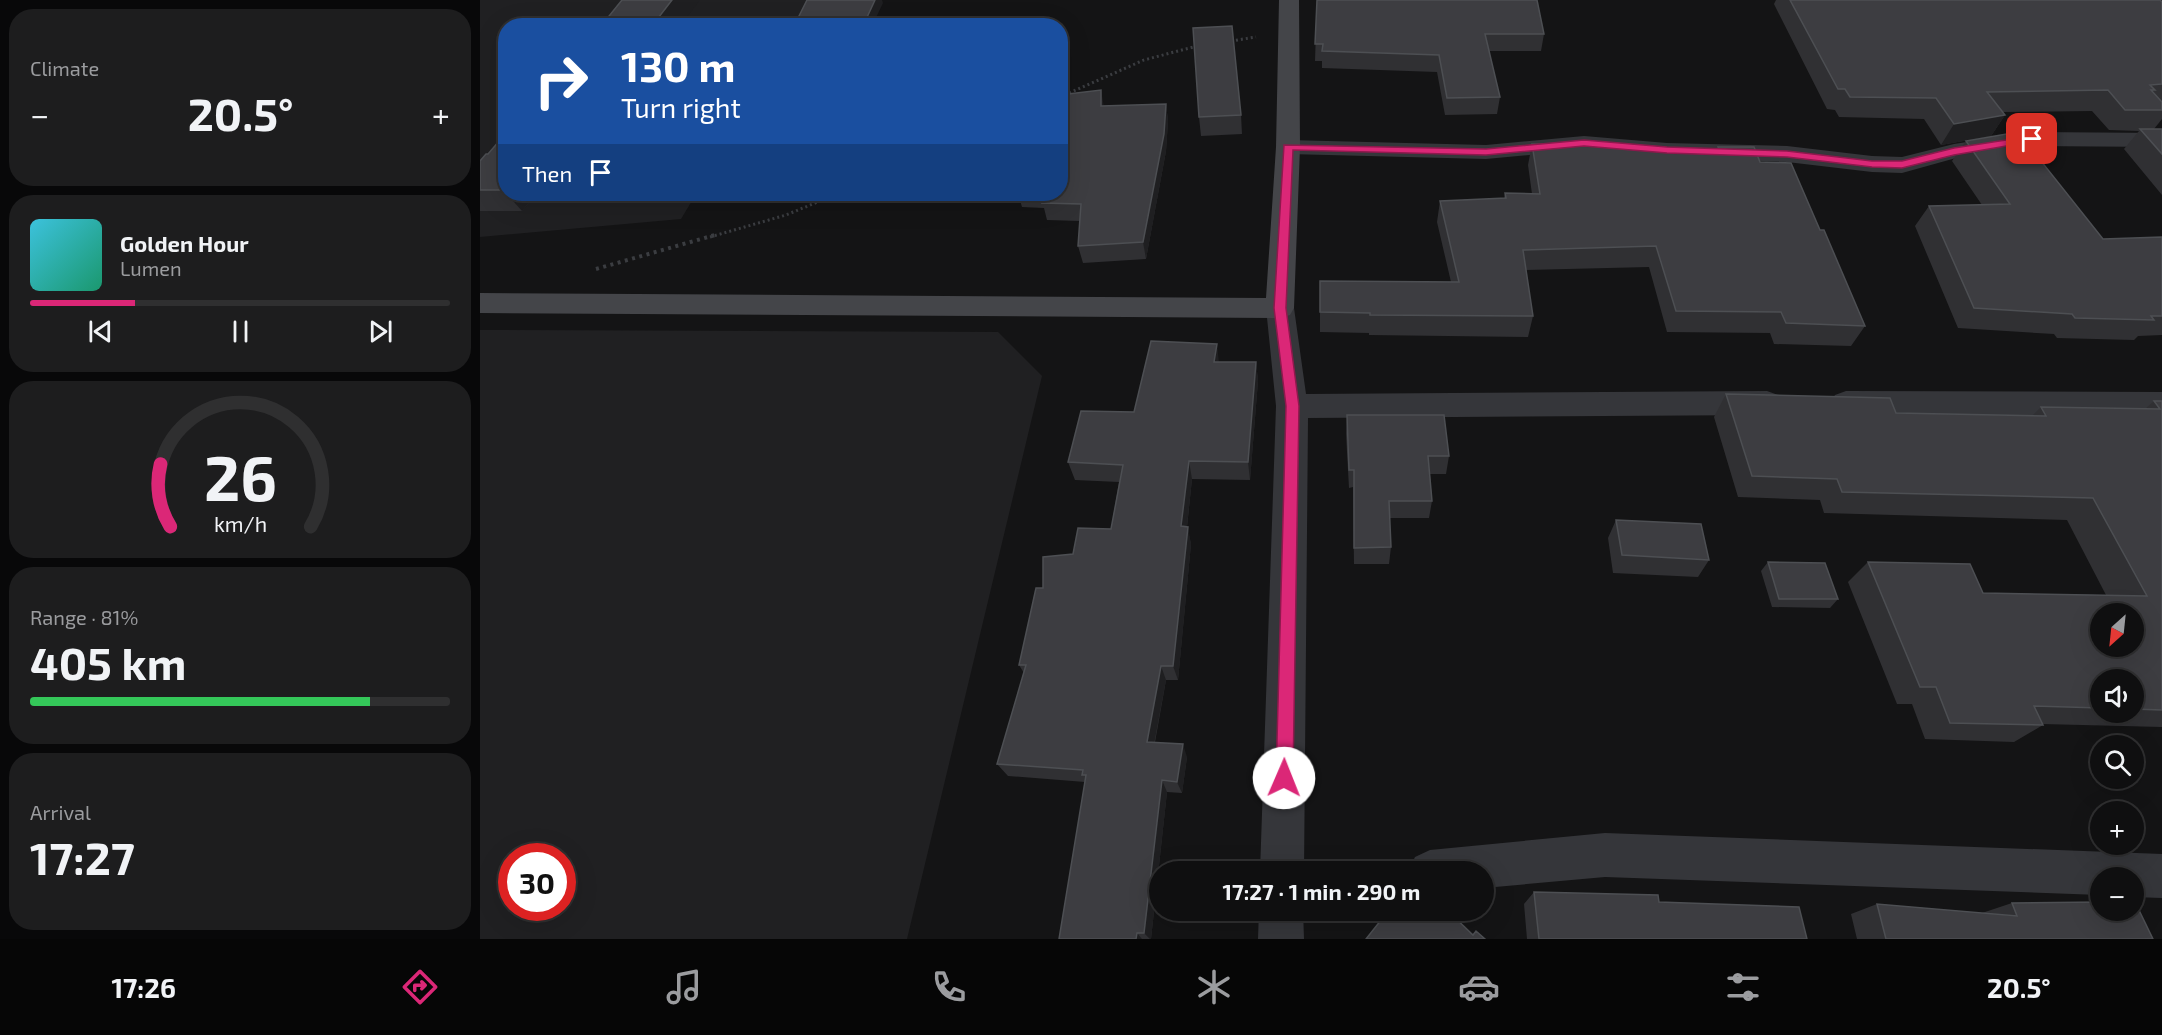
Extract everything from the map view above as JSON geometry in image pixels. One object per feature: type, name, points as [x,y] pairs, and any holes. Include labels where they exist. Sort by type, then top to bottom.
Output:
[{"type":"street","points":[[1282,861],[1292,406],[1280,308],[1288,147],[1289,0]]},
{"type":"street","points":[[1288,147],[1486,152],[1584,143],[1667,150],[1787,154],[1872,164],[1902,165],[1954,152],[2032,139],[2162,140]]},
{"type":"street","points":[[480,303],[1280,308]]},
{"type":"street","points":[[1292,406],[1806,403],[2162,404]]},
{"type":"street","points":[[1494,866],[1605,855],[2162,876]]},
{"type":"street","points":[[1281,921],[1281,939]]},
{"type":"path","points":[[1227,41],[1287,35]]},
{"type":"path","points":[[1068,93],[1125,68],[1176,49],[1206,44]]},
{"type":"path","points":[[593,270],[786,215],[820,201]]},
{"type":"shaded area","points":[[480,0],[813,0],[802,18],[498,18],[498,201],[692,201],[681,219],[480,237]]},
{"type":"shaded area","points":[[480,330],[998,332],[1042,376],[907,939],[480,939]]},
{"type":"building","points":[[622,0],[672,0],[658,18],[607,18]]},
{"type":"building","points":[[807,0],[875,0],[867,18],[798,18]]},
{"type":"building","points":[[1317,0],[1537,0],[1544,34],[1485,34],[1500,97],[1447,98],[1439,55],[1322,51],[1323,44],[1315,44]]},
{"type":"building","points":[[1790,0],[2160,0],[2162,2],[2162,84],[2150,85],[2155,90],[2151,90],[2162,102],[2162,110],[2125,110],[2108,90],[1987,92],[2005,115],[1954,124],[1936,98],[1850,97],[1845,89],[1838,89]]},
{"type":"building","points":[[1232,26],[1241,115],[1199,117],[1193,28]]},
{"type":"building","points":[[1101,90],[1101,106],[1166,104],[1164,134],[1143,242],[1078,246],[1081,204],[1042,203],[1043,201],[1068,201],[1068,94]]},
{"type":"building","points":[[2140,129],[2162,129],[2162,154]]},
{"type":"building","points":[[2018,132],[2103,239],[2162,237],[2162,316],[2151,316],[2154,320],[2075,318],[2072,314],[1974,308],[1929,206],[2010,204],[1966,141]]},
{"type":"building","points":[[498,142],[498,190],[480,190],[480,161]]},
{"type":"building","points":[[1532,144],[1719,150],[1718,147],[1754,147],[1760,162],[1791,163],[1820,230],[1824,230],[1865,326],[1786,323],[1781,312],[1676,311],[1656,246],[1523,250],[1533,316],[1370,315],[1370,313],[1320,312],[1320,281],[1459,282],[1440,201],[1506,198],[1505,193],[1540,194]]},
{"type":"building","points":[[1151,341],[1217,344],[1214,362],[1256,362],[1248,462],[1189,461],[1181,526],[1188,527],[1173,666],[1161,666],[1147,742],[1183,744],[1177,782],[1162,780],[1152,861],[1149,861],[1149,890],[1144,933],[1137,933],[1136,939],[1059,939],[1086,775],[1082,775],[1083,770],[997,764],[1026,665],[1019,665],[1036,588],[1043,588],[1043,557],[1073,554],[1078,528],[1111,529],[1123,465],[1068,462],[1081,411],[1134,412]]},
{"type":"building","points":[[1726,394],[1890,398],[1896,413],[2046,416],[2041,407],[2160,409],[2154,401],[2162,401],[2162,710],[2144,709],[2144,669],[2090,669],[2090,708],[2034,706],[2043,725],[1950,723],[1936,687],[1920,687],[1868,562],[1970,564],[1983,593],[2147,596],[2093,498],[1842,492],[1837,479],[1752,476]]},
{"type":"building","points":[[1347,415],[1444,415],[1449,456],[1428,456],[1432,501],[1389,501],[1391,547],[1354,548],[1354,470],[1349,470]]},
{"type":"building","points":[[1616,520],[1701,524],[1709,560],[1622,555]]},
{"type":"building","points":[[1768,562],[1825,563],[1838,599],[1779,599]]},
{"type":"building","points":[[1534,892],[1658,895],[1659,902],[1799,907],[1807,939],[1539,939]]},
{"type":"building","points":[[2090,902],[2090,921],[2144,920],[2153,939],[1886,939],[1877,904],[2017,916],[2012,903]]},
{"type":"building","points":[[1380,921],[1458,921],[1473,935],[1476,931],[1485,939],[1366,939]]},
{"type":"route","points":[[1284,778],[1292,406],[1280,308],[1288,147],[1486,152],[1584,143],[1667,150],[1787,154],[1872,164],[1902,165],[1954,152],[2032,139]]}]
